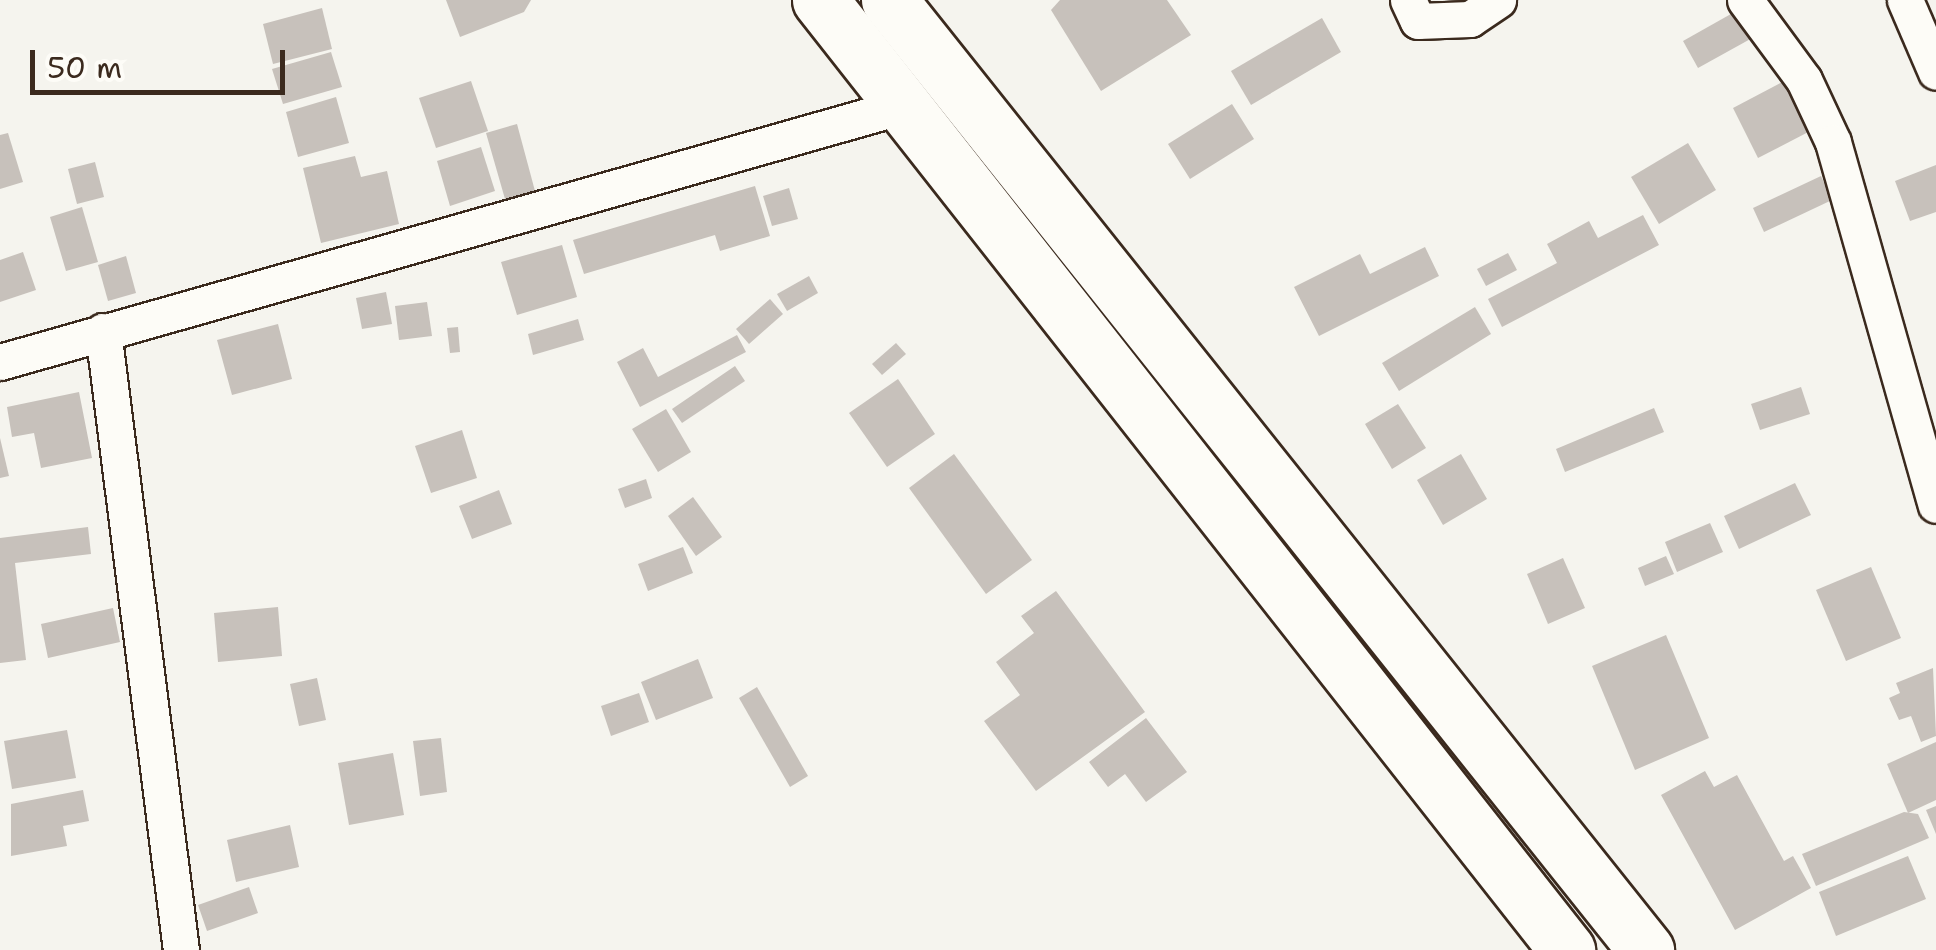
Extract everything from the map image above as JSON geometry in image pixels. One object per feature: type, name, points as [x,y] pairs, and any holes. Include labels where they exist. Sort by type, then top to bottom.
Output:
[{"type":"highway","points":[[820,0],[1567,950]]},
{"type":"highway","points":[[889,0],[1646,950]]},
{"type":"street","points":[[1408,0],[1418,21],[1470,19],[1498,0]]},
{"type":"street","points":[[1745,0],[1804,80],[1833,142],[1936,505]]},
{"type":"street","points":[[1906,0],[1936,72]]},
{"type":"street","points":[[0,362],[903,106]]},
{"type":"street","points":[[103,331],[181,950]]},
{"type":"building","points":[[446,0],[531,0],[524,12],[460,37]]},
{"type":"building","points":[[1060,0],[1167,0],[1191,35],[1101,91],[1051,10]]},
{"type":"building","points":[[322,8],[332,49],[273,64],[263,24]]},
{"type":"building","points":[[1738,10],[1754,37],[1698,68],[1683,41]]},
{"type":"building","points":[[1322,18],[1341,52],[1251,105],[1231,71]]},
{"type":"building","points":[[331,52],[342,87],[283,104],[272,69]]},
{"type":"building","points":[[1792,77],[1818,127],[1758,158],[1733,108]]},
{"type":"building","points":[[471,81],[488,131],[436,148],[419,98]]},
{"type":"building","points":[[336,97],[349,143],[298,157],[286,112]]},
{"type":"building","points":[[1232,104],[1254,139],[1190,179],[1168,144]]},
{"type":"building","points":[[517,124],[535,191],[505,199],[486,133]]},
{"type":"building","points":[[8,133],[23,182],[0,189],[0,135]]},
{"type":"building","points":[[1688,143],[1716,190],[1659,224],[1631,177]]},
{"type":"building","points":[[481,147],[495,191],[450,206],[437,161]]},
{"type":"building","points":[[355,156],[361,177],[387,171],[399,224],[321,243],[303,168]]},
{"type":"building","points":[[95,162],[104,197],[77,204],[68,169]]},
{"type":"building","points":[[1936,165],[1936,212],[1910,221],[1895,181]]},
{"type":"building","points":[[1821,176],[1832,200],[1764,232],[1753,208]]},
{"type":"building","points":[[755,186],[770,236],[720,251],[715,235],[584,274],[573,240]]},
{"type":"building","points":[[789,188],[798,219],[772,226],[763,196]]},
{"type":"building","points":[[82,207],[98,262],[66,271],[50,217]]},
{"type":"building","points":[[1643,215],[1659,245],[1502,327],[1488,299],[1557,263],[1547,244],[1589,221],[1598,238]]},
{"type":"building","points":[[562,245],[577,297],[517,315],[501,262]]},
{"type":"building","points":[[1425,247],[1439,276],[1319,336],[1294,287],[1360,254],[1370,274]]},
{"type":"building","points":[[23,252],[36,290],[0,302],[0,260]]},
{"type":"building","points":[[1508,253],[1517,270],[1486,286],[1477,269]]},
{"type":"building","points":[[126,256],[136,293],[108,301],[98,265]]},
{"type":"building","points":[[809,276],[818,293],[787,311],[777,294]]},
{"type":"building","points":[[386,292],[392,324],[362,329],[356,298]]},
{"type":"building","points":[[770,299],[783,314],[749,344],[736,329]]},
{"type":"building","points":[[427,302],[432,336],[399,340],[395,306]]},
{"type":"building","points":[[1475,307],[1491,334],[1399,391],[1382,363]]},
{"type":"building","points":[[578,319],[584,340],[533,355],[528,334]]},
{"type":"building","points":[[278,324],[292,379],[232,395],[217,340]]},
{"type":"building","points":[[458,327],[460,352],[450,353],[447,328]]},
{"type":"building","points":[[737,335],[746,352],[640,407],[617,362],[643,348],[658,377]]},
{"type":"building","points":[[896,343],[906,354],[882,375],[872,364]]},
{"type":"building","points":[[735,366],[745,381],[682,423],[672,409]]},
{"type":"building","points":[[898,379],[935,434],[887,467],[849,413]]},
{"type":"building","points":[[1801,387],[1810,414],[1760,430],[1751,404]]},
{"type":"building","points":[[79,392],[92,458],[41,468],[34,433],[12,437],[7,407]]},
{"type":"building","points":[[1398,404],[1426,448],[1392,469],[1365,424]]},
{"type":"building","points":[[1654,408],[1664,432],[1565,472],[1556,449]]},
{"type":"building","points":[[666,409],[691,452],[658,472],[632,429]]},
{"type":"building","points":[[462,430],[477,478],[431,493],[415,446]]},
{"type":"building","points":[[0,438],[9,476],[0,478]]},
{"type":"building","points":[[954,454],[1032,560],[986,594],[909,488]]},
{"type":"building","points":[[1461,454],[1487,499],[1443,525],[1417,480]]},
{"type":"building","points":[[646,479],[652,498],[625,508],[618,489]]},
{"type":"building","points":[[1795,483],[1811,515],[1739,549],[1724,516]]},
{"type":"building","points":[[499,490],[512,524],[472,539],[459,506]]},
{"type":"building","points":[[693,497],[722,537],[696,556],[668,516]]},
{"type":"building","points":[[1710,523],[1723,552],[1677,572],[1665,542]]},
{"type":"building","points":[[88,527],[91,554],[15,563],[26,660],[0,663],[0,538]]},
{"type":"building","points":[[683,547],[693,573],[648,591],[638,564]]},
{"type":"building","points":[[1666,556],[1674,574],[1645,586],[1638,568]]},
{"type":"building","points":[[1563,558],[1585,608],[1548,624],[1527,574]]},
{"type":"building","points":[[1871,567],[1901,638],[1846,661],[1816,590]]},
{"type":"building","points":[[1056,591],[1145,712],[1036,791],[984,721],[1020,695],[996,662],[1034,633],[1021,616]]},
{"type":"building","points":[[278,607],[282,656],[218,662],[214,613]]},
{"type":"building","points":[[113,608],[120,642],[48,658],[41,624]]},
{"type":"building","points":[[1666,635],[1709,738],[1635,770],[1592,666]]},
{"type":"building","points":[[698,659],[713,698],[656,720],[641,682]]},
{"type":"building","points":[[1933,668],[1936,736],[1921,742],[1911,716],[1899,720],[1889,698],[1900,693],[1896,683]]},
{"type":"building","points":[[317,678],[326,720],[299,726],[290,684]]},
{"type":"building","points":[[757,687],[808,776],[790,787],[739,698]]},
{"type":"building","points":[[639,693],[649,722],[611,736],[601,706]]},
{"type":"building","points":[[1146,718],[1187,772],[1146,802],[1125,774],[1108,787],[1089,762]]},
{"type":"building","points":[[67,730],[76,778],[12,789],[4,741]]},
{"type":"building","points":[[441,738],[447,792],[420,796],[413,741]]},
{"type":"building","points":[[1936,742],[1936,800],[1908,813],[1887,764]]},
{"type":"building","points":[[393,753],[404,815],[349,825],[338,763]]},
{"type":"building","points":[[1705,771],[1714,787],[1737,775],[1784,861],[1793,856],[1811,888],[1735,930],[1661,795]]},
{"type":"building","points":[[83,790],[89,821],[63,826],[67,846],[11,856],[11,804]]},
{"type":"building","points":[[1936,806],[1936,834],[1926,810]]},
{"type":"building","points":[[1904,812],[1918,814],[1929,838],[1816,886],[1802,854]]},
{"type":"building","points":[[290,825],[299,867],[236,882],[227,840]]},
{"type":"building","points":[[1908,856],[1926,899],[1836,936],[1819,892]]},
{"type":"building","points":[[249,887],[258,913],[207,931],[198,905]]}]
